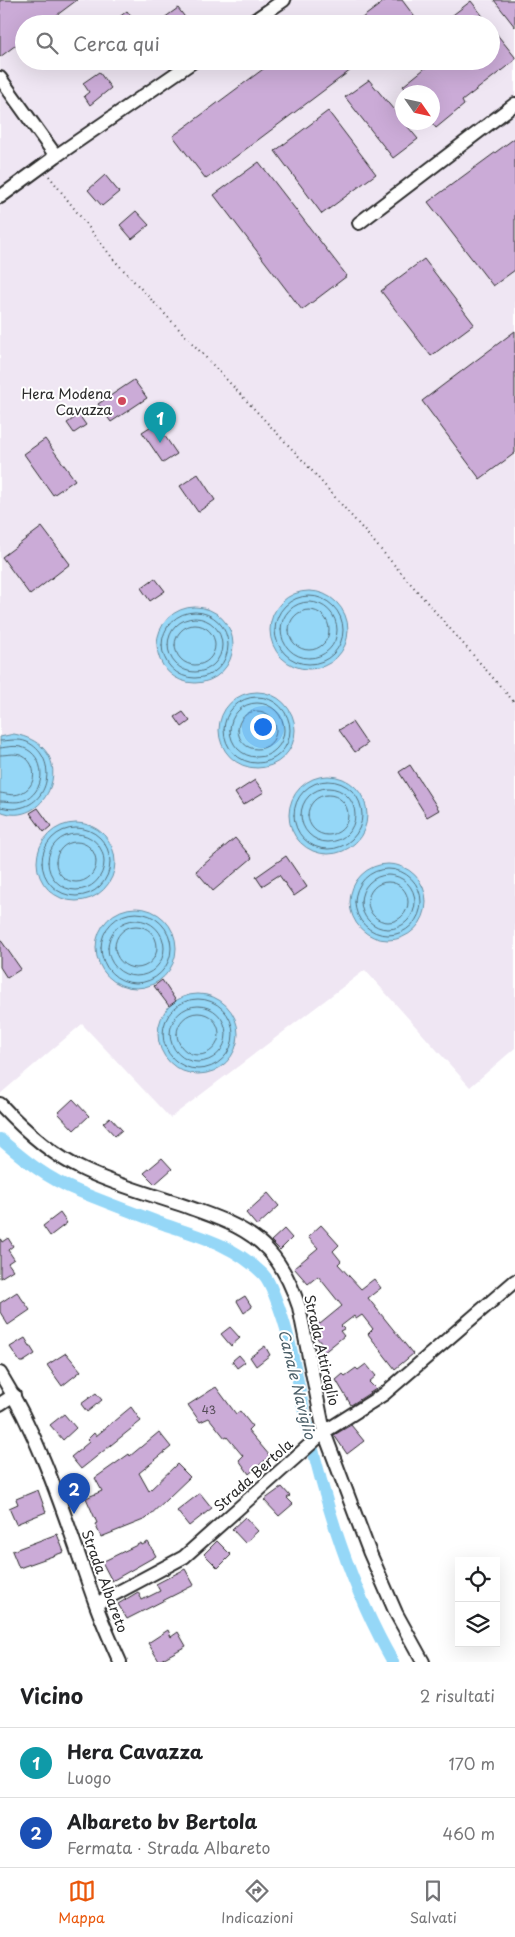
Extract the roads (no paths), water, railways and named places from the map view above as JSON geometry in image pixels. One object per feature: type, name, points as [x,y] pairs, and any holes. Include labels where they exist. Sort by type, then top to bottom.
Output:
[{"type":"street","points":[[262,15],[284,0]]},
{"type":"street","points":[[0,197],[181,70]]},
{"type":"street","points":[[0,78],[56,156]]},
{"type":"street","points":[[359,223],[515,104]]},
{"type":"street","name":"Strada Attiraglio","points":[[0,1104],[37,1140],[59,1156],[84,1170],[220,1219],[251,1235],[268,1250],[285,1272],[299,1307],[324,1432],[369,1551],[396,1613],[423,1662]]},
{"type":"street","name":"Strada Bertola","points":[[96,1604],[184,1557],[324,1432],[384,1394],[515,1281]]},
{"type":"street","name":"Strada Albareto","points":[[0,1373],[14,1395],[53,1482],[96,1604],[120,1662]]},
{"type":"street","points":[[0,1404],[14,1395]]},
{"type":"water","points":[[309,591],[324,594],[337,602],[345,615],[348,630],[345,645],[337,658],[324,666],[309,669],[294,666],[281,658],[273,645],[270,630],[273,615],[281,602],[294,594]]},
{"type":"water","points":[[203,607],[216,613],[227,624],[233,637],[231,660],[216,677],[203,683],[187,683],[174,677],[159,660],[157,637],[163,624],[180,609]]},
{"type":"water","points":[[250,692],[264,692],[278,698],[289,709],[295,723],[292,745],[284,757],[264,768],[250,768],[236,762],[225,751],[219,737],[219,723],[225,709],[236,698]]},
{"type":"water","points":[[14,734],[35,742],[48,754],[53,770],[51,785],[44,799],[32,810],[17,814],[0,811],[0,737]]},
{"type":"water","points":[[328,776],[343,779],[360,793],[364,800],[367,815],[364,830],[350,847],[343,851],[328,854],[313,851],[296,837],[292,830],[289,815],[292,800],[306,783],[313,779]]},
{"type":"water","points":[[68,823],[84,823],[98,829],[109,840],[115,854],[115,870],[109,884],[98,895],[84,901],[68,901],[54,895],[43,884],[37,870],[37,854],[43,840],[54,829]]},
{"type":"water","points":[[396,864],[409,870],[420,881],[426,894],[424,917],[409,934],[396,940],[380,940],[367,934],[352,917],[350,894],[356,881],[373,866]]},
{"type":"water","points":[[136,908],[151,911],[164,920],[173,933],[176,948],[173,963],[164,976],[151,985],[136,988],[121,985],[108,976],[99,963],[96,948],[99,933],[108,920],[121,911]]},
{"type":"water","points":[[198,994],[213,997],[226,1006],[235,1019],[238,1034],[235,1049],[226,1062],[213,1071],[198,1074],[183,1071],[170,1062],[161,1049],[158,1034],[161,1019],[170,1006],[183,997]]},
{"type":"waterway","name":"Canale Naviglio","points":[[0,1139],[46,1175],[100,1200],[229,1249],[252,1264],[265,1276],[273,1291],[286,1328],[314,1455],[331,1516],[352,1576],[393,1662]]},
{"type":"place","name":"Hera Modena Cavazza","points":[[122,401]]},
{"type":"place","name":"Hera Cavazza","points":[[160,443]]},
{"type":"place","name":"Albareto bv Bertola","points":[[74,1514]]}]
